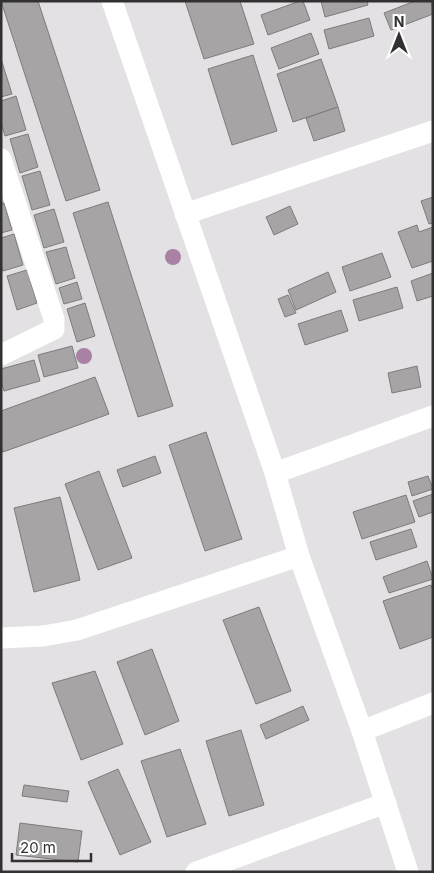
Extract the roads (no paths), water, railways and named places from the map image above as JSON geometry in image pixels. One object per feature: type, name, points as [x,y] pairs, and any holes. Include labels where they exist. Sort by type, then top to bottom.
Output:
[{"type":"street","points":[[112,1],[275,473],[299,556],[362,731],[408,872]]},
{"type":"street","points":[[185,214],[433,131]]},
{"type":"street","points":[[1,159],[55,325],[54,329],[1,355]]},
{"type":"street","points":[[275,473],[433,416]]},
{"type":"street","points":[[1,638],[43,636],[77,630],[299,556]]},
{"type":"street","points":[[362,731],[433,703]]},
{"type":"street","points":[[196,872],[386,803]]}]
